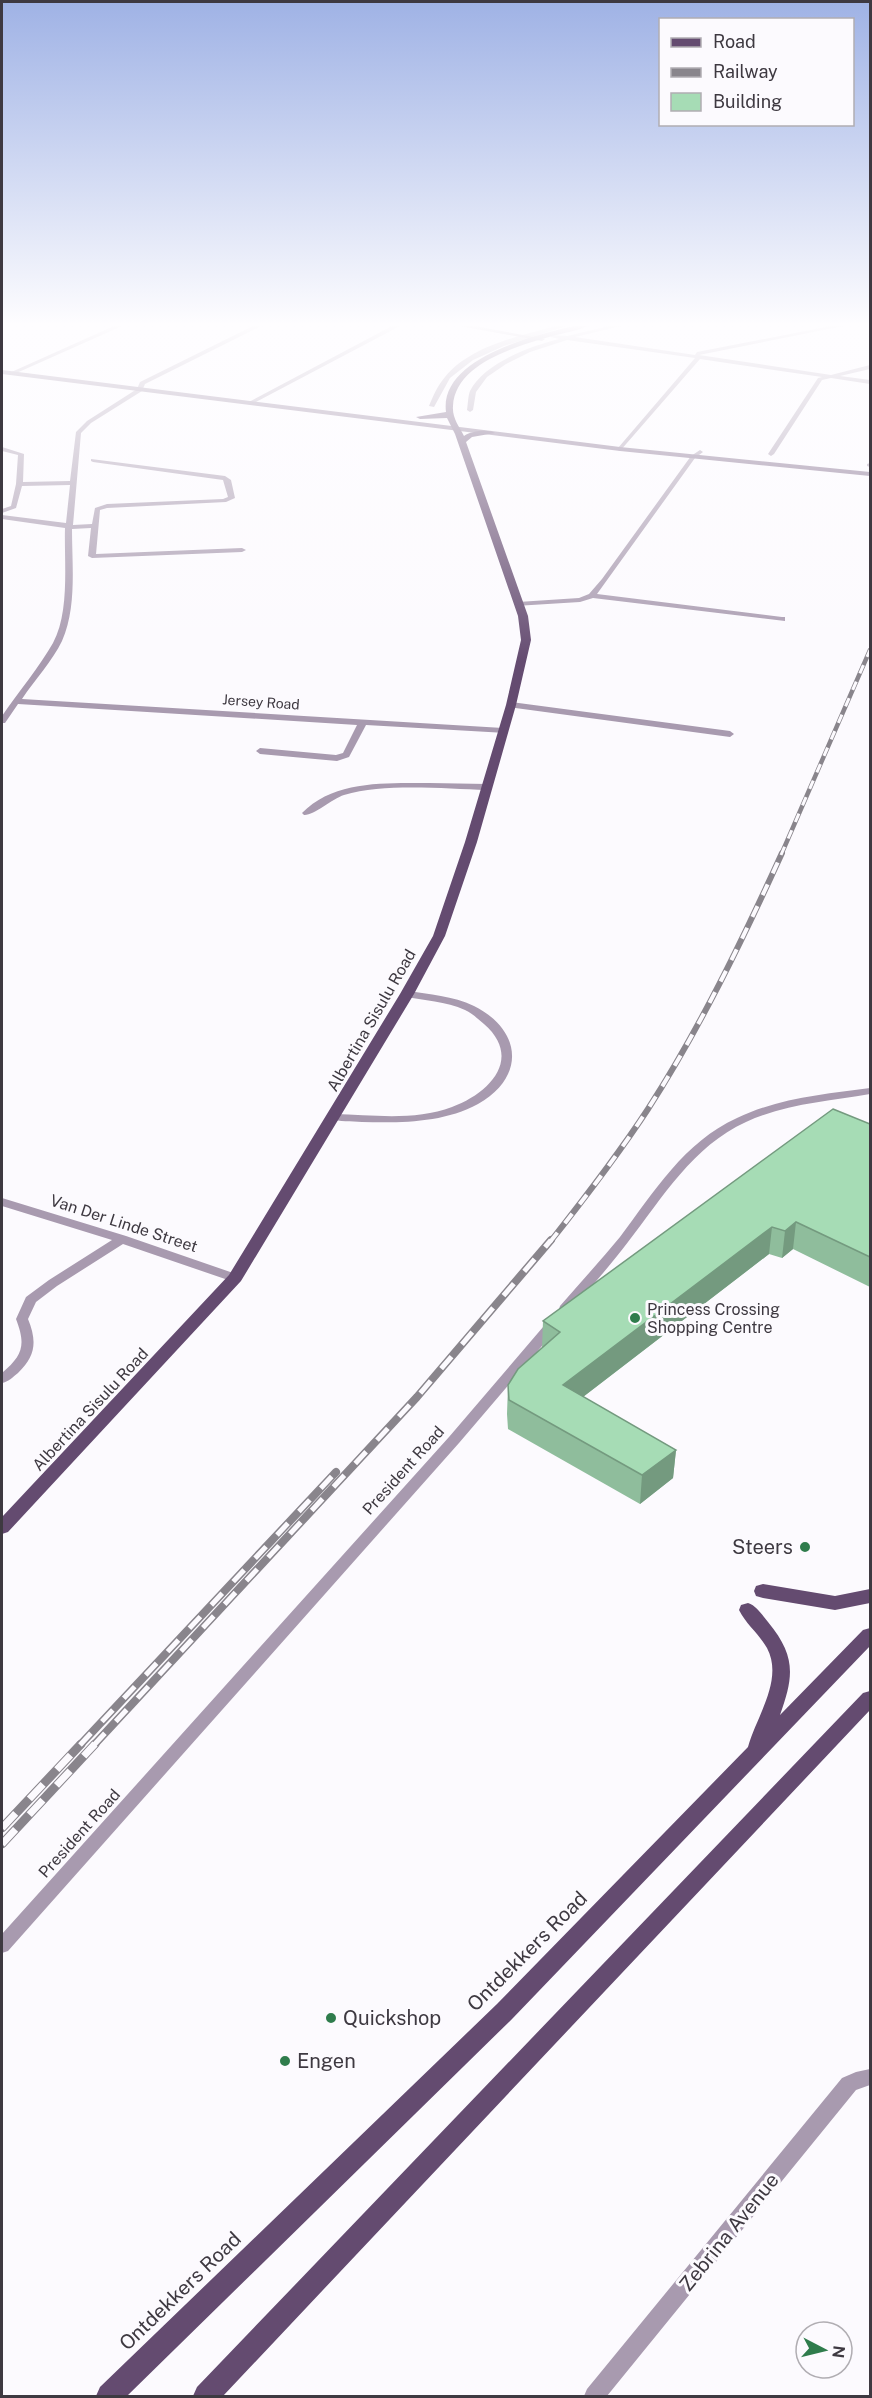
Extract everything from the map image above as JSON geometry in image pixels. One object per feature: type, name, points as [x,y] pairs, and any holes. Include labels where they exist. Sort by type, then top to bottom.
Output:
[{"type":"main road","name":"Albertina Sisulu Road","points":[[2,1528],[235,1278],[334,1117],[439,936],[471,842],[511,705],[526,640],[523,616],[461,438]]},
{"type":"main road","points":[[763,1591],[827,1602],[870,1596]]},
{"type":"main road","points":[[748,1610],[772,1641],[782,1662],[782,1679],[756,1752]]},
{"type":"main road","name":"Ontdekkers Road","points":[[109,2397],[505,2011],[870,1635]]},
{"type":"main road","points":[[206,2397],[870,1698]]},
{"type":"street","points":[[2,721],[57,643],[64,624],[67,608],[69,529],[78,438]]},
{"type":"street","points":[[531,438],[693,457],[845,471]]},
{"type":"street","points":[[573,438],[870,474]]},
{"type":"street","points":[[620,449],[631,438]]},
{"type":"street","points":[[771,454],[781,438]]},
{"type":"street","points":[[2,449],[21,454],[19,484],[14,507],[2,511]]},
{"type":"street","points":[[592,596],[693,457],[700,452]]},
{"type":"street","points":[[93,460],[225,478],[228,480],[232,498],[224,501],[101,507],[95,510],[92,556],[242,550]]},
{"type":"street","points":[[19,484],[73,483]]},
{"type":"street","points":[[2,517],[69,529],[93,529]]},
{"type":"street","points":[[518,604],[572,601],[592,596],[782,619]]},
{"type":"street","name":"Jersey Road","points":[[16,701],[503,731]]},
{"type":"street","points":[[511,705],[730,735]]},
{"type":"street","points":[[260,751],[337,758],[346,756],[363,722]]},
{"type":"street","points":[[307,813],[331,797],[363,790],[393,787],[487,787]]},
{"type":"street","points":[[334,1117],[392,1118],[435,1115],[460,1107],[484,1095],[502,1080],[509,1061],[508,1046],[498,1029],[476,1012],[447,1001],[407,994]]},
{"type":"street","name":"President Road","points":[[2,1946],[454,1440],[609,1258],[696,1149],[741,1120],[771,1109],[870,1091]]},
{"type":"street","name":"Van Der Linde Street","points":[[2,1202],[122,1239],[235,1278]]},
{"type":"street","points":[[2,1379],[20,1365],[29,1349],[29,1336],[22,1318],[32,1300],[53,1283],[122,1239]]},
{"type":"street","name":"Zebrina Avenue","points":[[594,2397],[849,2084],[870,2077]]},
{"type":"building","name":"Princess Crossing Shopping Centre","points":[[833,1109],[870,1124],[870,1257],[796,1222],[785,1231],[772,1227],[563,1385],[676,1450],[642,1475],[509,1400],[508,1385],[518,1369],[560,1332],[543,1321]]},
{"type":"railway","points":[[781,855],[870,650]]},
{"type":"railway","points":[[550,1242],[625,1143],[667,1078],[720,984],[782,853]]},
{"type":"railway","points":[[94,1745],[417,1397],[551,1240]]},
{"type":"railway","points":[[80,1745],[336,1472]]},
{"type":"railway","points":[[2,1828],[81,1744]]},
{"type":"railway","points":[[2,1844],[95,1744]]},
{"type":"place","name":"Princess Crossing Shopping Centre","points":[[635,1318]]},
{"type":"place","name":"Steers","points":[[805,1547]]},
{"type":"place","name":"Quickshop","points":[[331,2018]]},
{"type":"place","name":"Engen","points":[[285,2061]]}]
